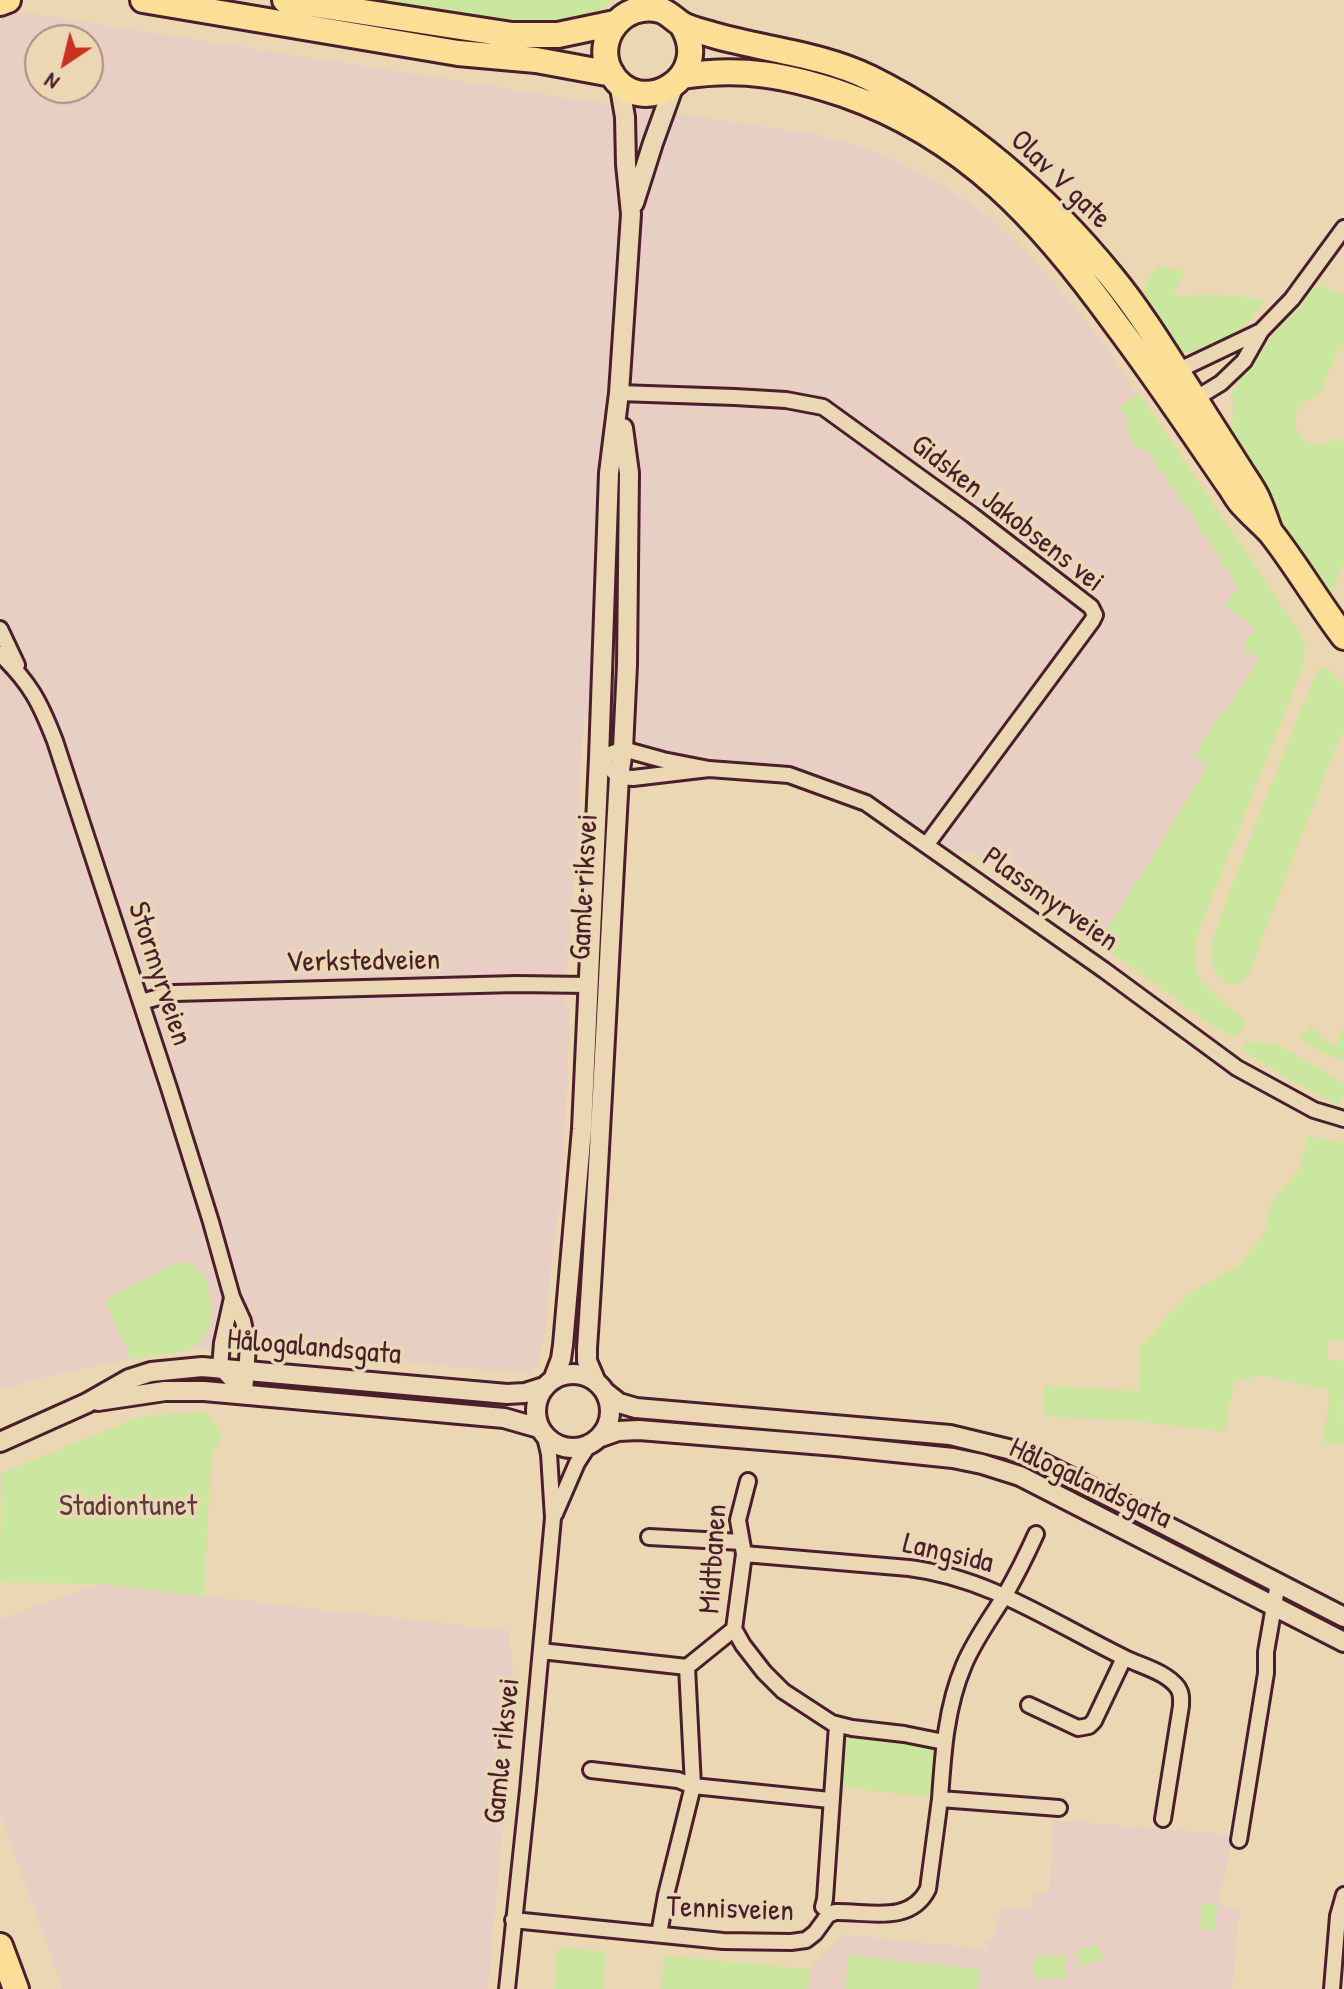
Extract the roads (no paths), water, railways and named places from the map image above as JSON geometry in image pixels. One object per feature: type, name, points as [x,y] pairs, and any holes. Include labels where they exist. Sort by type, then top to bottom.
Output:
[{"type":"highway","points":[[0,3],[8,0]]},
{"type":"highway","name":"Olav V gate","points":[[143,0],[458,53],[536,60],[615,78],[636,92],[646,94],[666,90],[678,80],[712,71],[770,74],[818,85],[903,119],[933,136],[1008,194],[1045,233],[1092,290],[1242,505],[1270,532],[1344,637]]},
{"type":"highway","name":"Olav V gate","points":[[285,0],[512,35],[558,35],[622,13],[645,8],[658,9],[735,41],[831,63],[867,77],[933,113],[976,144],[1080,241],[1134,307],[1177,371],[1257,497],[1270,532]]},
{"type":"highway","points":[[615,78],[606,59],[605,44],[622,13]]},
{"type":"highway","points":[[675,14],[688,37],[691,50],[689,64],[678,80]]},
{"type":"highway","points":[[0,1946],[16,1989]]},
{"type":"street","name":"Gamle riksvei","points":[[548,1384],[561,1359],[582,1129],[609,473],[619,393],[631,214],[625,117],[615,78]]},
{"type":"street","name":"Gamle riksvei","points":[[631,214],[653,143],[678,80]]},
{"type":"street","points":[[1261,331],[1177,371],[1168,396],[1195,399],[1221,383],[1244,361],[1261,331],[1292,299],[1344,228]]},
{"type":"street","name":"Gamle riksvei","points":[[600,1387],[587,1361],[587,1348],[627,665],[629,473],[619,393]]},
{"type":"street","name":"Gidsken Jakobsens vei","points":[[619,393],[786,400],[823,407],[972,515],[1091,607],[1095,615],[1092,621],[927,844]]},
{"type":"street","name":"Stormyrveien","points":[[0,629],[20,673],[42,709],[55,741],[141,1002],[232,1297],[243,1321],[248,1344],[245,1394]]},
{"type":"street","name":"Stormyrveien","points":[[0,654],[20,673]]},
{"type":"street","points":[[619,777],[599,758],[623,749]]},
{"type":"street","name":"Plassmyrveien","points":[[623,749],[709,769],[789,775],[866,803],[1104,970],[1237,1068],[1314,1110],[1344,1119]]},
{"type":"street","name":"Plassmyrveien","points":[[619,777],[709,769]]},
{"type":"street","name":"Verkstedveien","points":[[141,1002],[174,993],[588,985]]},
{"type":"street","name":"Stormyrveien","points":[[220,1368],[232,1297]]},
{"type":"street","points":[[220,1368],[245,1394]]},
{"type":"street","name":"Hålogalandsgata","points":[[0,1442],[87,1403],[129,1379],[151,1372],[220,1368],[507,1394],[525,1393],[570,1374],[588,1377],[619,1403],[636,1408],[950,1435],[1008,1449],[1038,1461],[1344,1617]]},
{"type":"street","points":[[542,1432],[535,1411],[536,1403],[548,1384]]},
{"type":"street","points":[[594,1441],[606,1429],[610,1410],[600,1387]]},
{"type":"street","name":"Hålogalandsgata","points":[[87,1403],[165,1391],[204,1391],[504,1418],[542,1432],[552,1443],[570,1449],[618,1431],[639,1430],[932,1455],[982,1464],[1020,1476],[1344,1642]]},
{"type":"street","name":"Gamle riksvei","points":[[507,1989],[553,1518],[549,1454],[542,1432]]},
{"type":"street","name":"Gamle riksvei","points":[[553,1518],[577,1463],[594,1441]]},
{"type":"street","name":"Midtbanen","points":[[748,1481],[738,1520],[743,1548],[734,1629],[750,1654],[783,1691],[837,1725],[944,1742]]},
{"type":"street","name":"Tennisveien","points":[[513,1920],[723,1941],[791,1942],[806,1940],[828,1915],[835,1912],[890,1914],[908,1910],[924,1898],[928,1889],[944,1742],[956,1687],[981,1630],[1005,1595],[1036,1534]]},
{"type":"street","name":"Langsida","points":[[649,1537],[931,1571],[962,1579],[1005,1595],[1124,1658],[1167,1677],[1182,1695],[1163,1819]]},
{"type":"street","points":[[1239,1840],[1278,1583]]},
{"type":"street","points":[[541,1651],[687,1667],[734,1629]]},
{"type":"street","points":[[1029,1705],[1078,1728],[1089,1726],[1100,1710],[1124,1658]]},
{"type":"street","points":[[659,1934],[693,1786],[687,1667]]},
{"type":"street","points":[[823,1907],[837,1725]]},
{"type":"street","points":[[591,1770],[678,1780],[693,1786],[830,1800]]},
{"type":"street","points":[[940,1799],[1059,1808]]},
{"type":"street","points":[[1332,1989],[1338,1916],[1344,1895]]},
{"type":"park label","name":"Stadiontunet","points":[[128,1507]]}]
